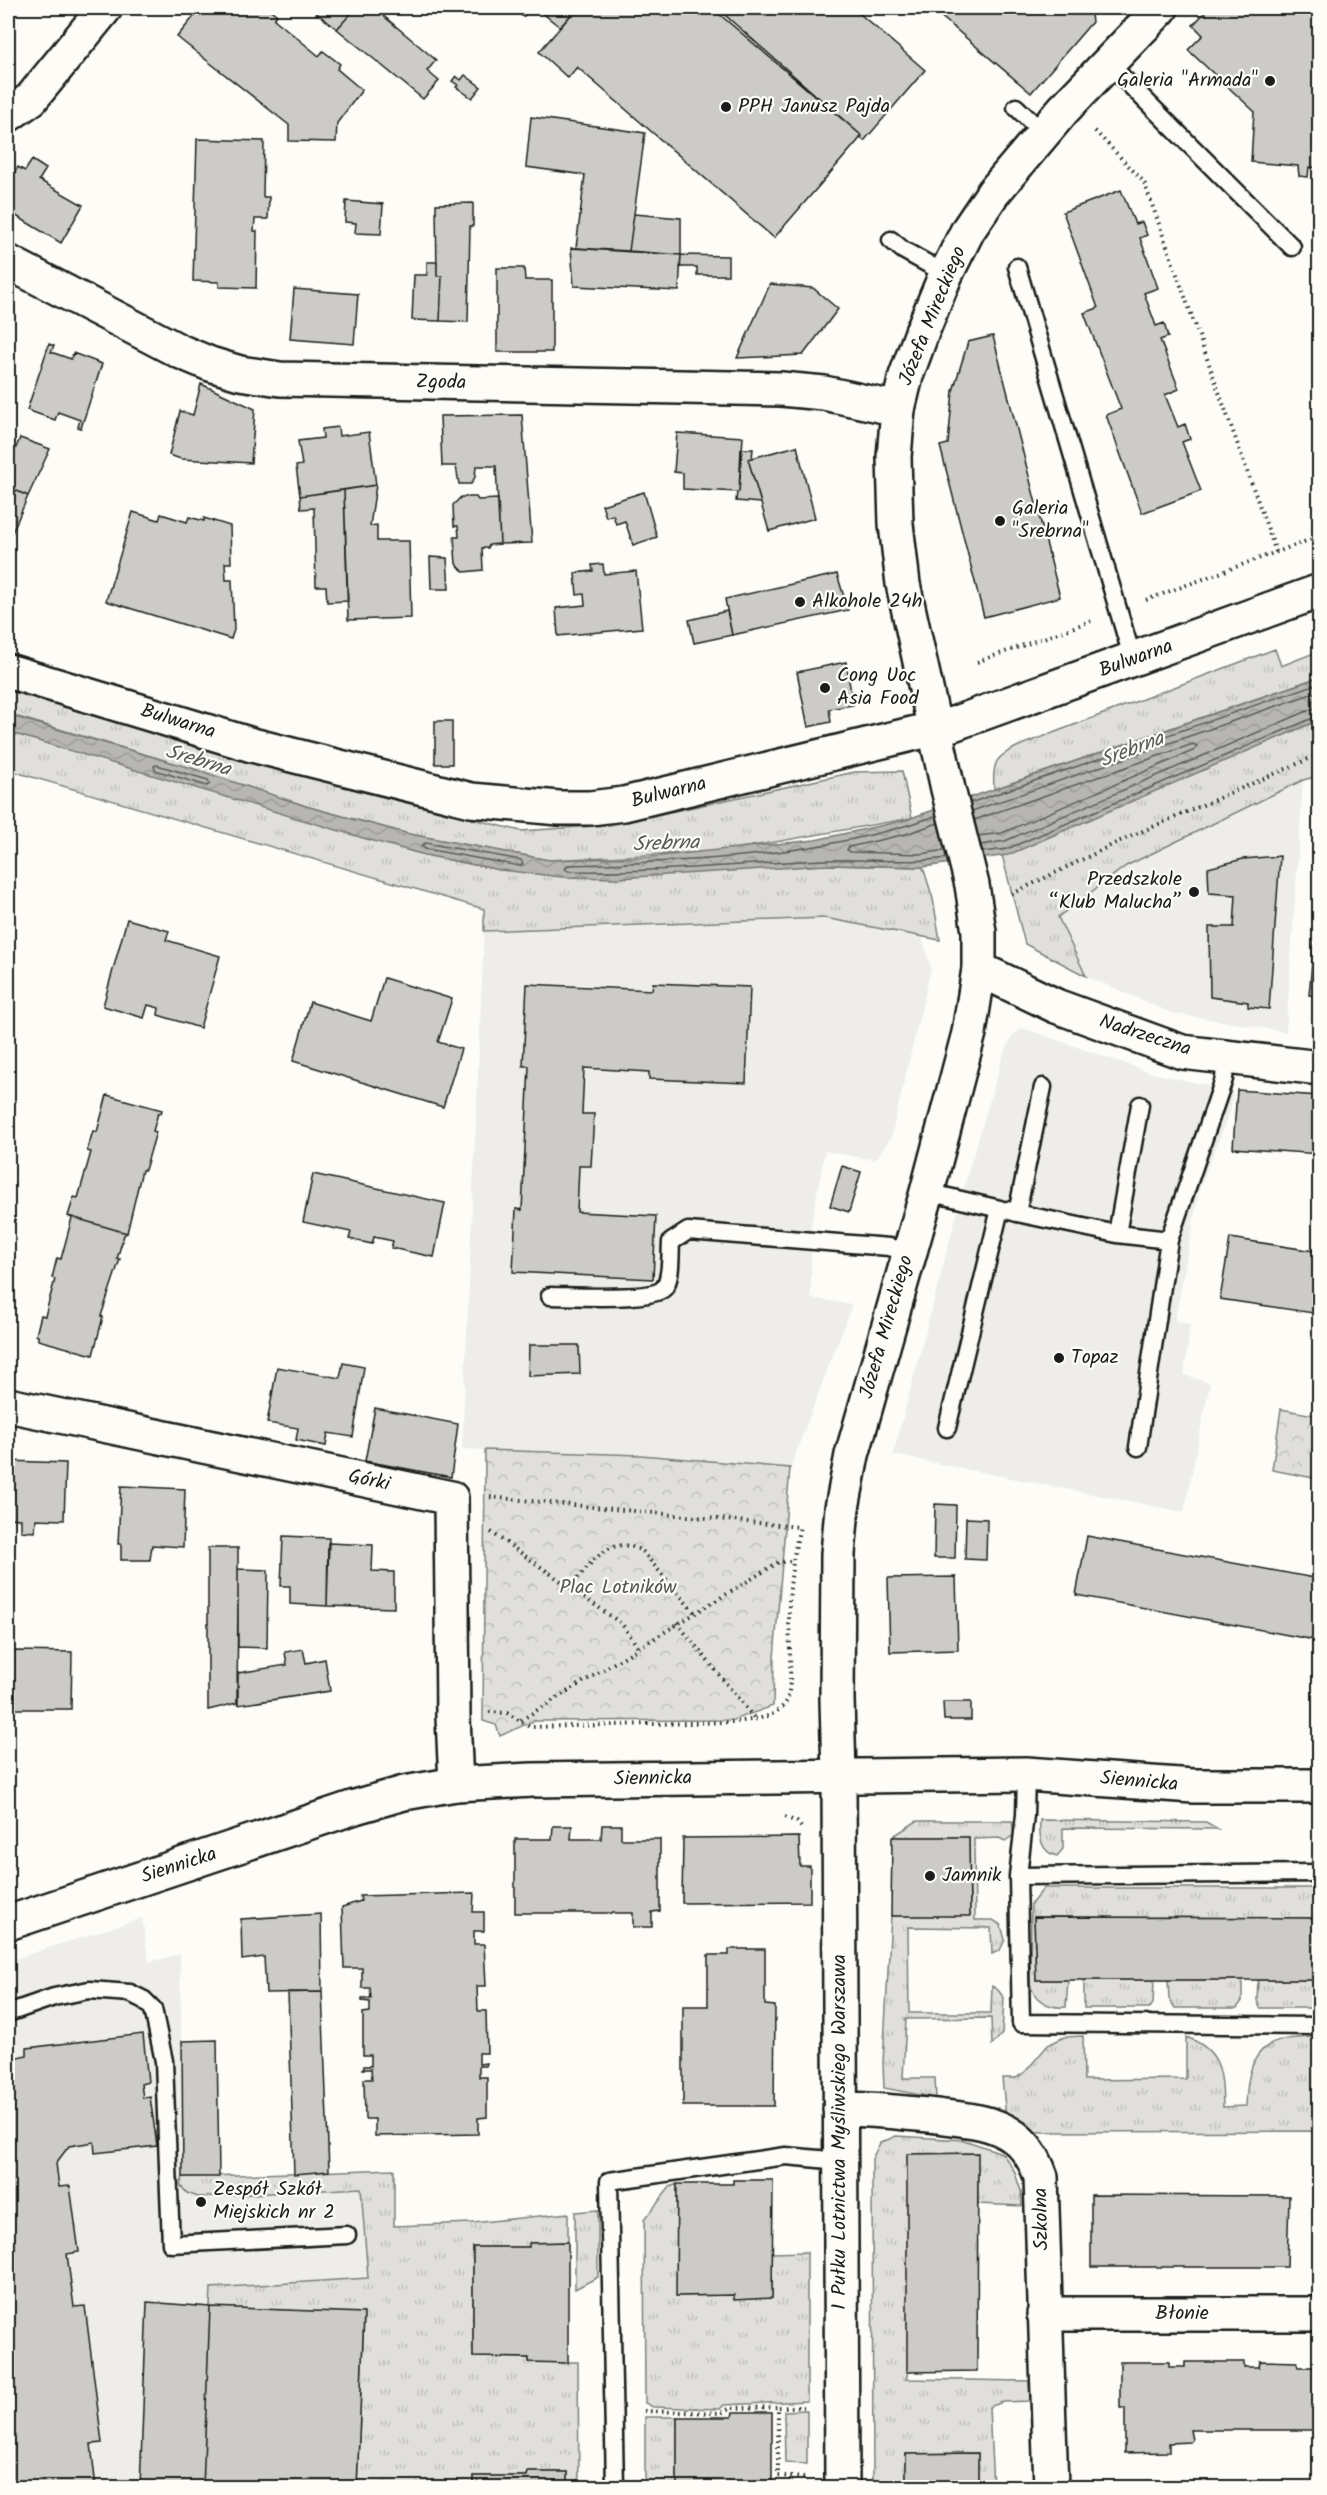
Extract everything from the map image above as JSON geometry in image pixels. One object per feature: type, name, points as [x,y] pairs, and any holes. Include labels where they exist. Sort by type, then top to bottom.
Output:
[{"type":"street","points":[[8,115],[31,99],[105,8]]},
{"type":"street","name":"Józefa Mireckiego","points":[[839,1776],[838,1554],[842,1508],[852,1455],[908,1252],[927,1192],[969,1033],[980,969],[979,932],[972,885],[948,789],[903,584],[896,524],[894,457],[898,409],[906,376],[946,274],[968,230],[993,193],[1063,110],[1161,8]]},
{"type":"street","name":"Zgoda","points":[[8,262],[179,351],[240,373],[280,379],[781,389],[824,393],[898,409]]},
{"type":"street","name":"Bulwarna","points":[[8,671],[252,745],[471,800],[531,807],[590,808],[624,804],[935,729],[1133,660],[1320,591]]},
{"type":"street","name":"Nadrzeczna","points":[[980,969],[1056,1006],[1182,1052],[1320,1068]]},
{"type":"street","name":"Górki","points":[[8,1405],[451,1498],[453,1717],[456,1784]]},
{"type":"street","name":"Siennicka","points":[[8,1923],[355,1807],[404,1793],[456,1784],[532,1780],[1026,1774],[1193,1786],[1320,1786]]},
{"type":"street","name":"1 Pułku Lotnictwa Myśliwskiego Warszawa","points":[[828,2483],[840,2161],[839,1776]]},
{"type":"street","name":"Szkolna","points":[[840,2109],[875,2109],[980,2121],[1002,2129],[1022,2144],[1035,2159],[1041,2177],[1051,2487]]},
{"type":"street","name":"Błonie","points":[[1044,2314],[1320,2314]]},
{"type":"lane","points":[[1109,64],[1292,247]]},
{"type":"lane","points":[[1016,107],[1044,134]]},
{"type":"lane","points":[[891,240],[903,250],[946,274]]},
{"type":"lane","points":[[1017,267],[1133,660]]},
{"type":"lane","points":[[1138,1448],[1169,1240],[1224,1079],[1226,1057]]},
{"type":"lane","points":[[1017,1213],[1043,1087]]},
{"type":"lane","points":[[1118,1234],[1140,1105]]},
{"type":"lane","points":[[927,1192],[1118,1234],[1169,1240]]},
{"type":"lane","points":[[947,1428],[1000,1209]]},
{"type":"lane","points":[[550,1296],[640,1296],[658,1293],[667,1281],[671,1242],[688,1231],[889,1247],[908,1252]]},
{"type":"lane","points":[[1026,1774],[1025,1815],[1018,1876],[1021,2023],[1320,2026]]},
{"type":"lane","points":[[1018,1876],[1320,1873]]},
{"type":"lane","points":[[8,2013],[54,1997],[89,1990],[129,1993],[144,2000],[153,2010],[164,2061],[171,2244],[347,2235]]},
{"type":"lane","points":[[615,2487],[609,2181],[786,2156],[840,2161]]},
{"type":"path","points":[[1090,126],[1144,182],[1276,552]]},
{"type":"path","points":[[1008,896],[1118,842],[1320,754]]},
{"type":"path","points":[[480,1496],[799,1527],[792,1561],[789,1604],[789,1696],[778,1711],[755,1719],[736,1722],[530,1727],[507,1713],[486,1711]]},
{"type":"path","points":[[487,1530],[622,1624],[638,1647]]},
{"type":"path","points":[[570,1587],[598,1556],[610,1547],[621,1544],[633,1546],[643,1552],[694,1612]]},
{"type":"path","points":[[520,1720],[779,1562],[792,1561]]},
{"type":"path","points":[[677,1623],[755,1719]]},
{"type":"path","points":[[783,1816],[797,1822],[807,1833]]},
{"type":"path","points":[[778,2407],[778,2476],[828,2483]]},
{"type":"path","points":[[614,2411],[721,2413],[731,2408],[814,2407]]},
{"type":"shaded area","name":"Przedszkole “Klub Malucha”","points":[[1303,780],[1286,1032],[1172,1013],[1086,976],[1058,918],[1126,866]]},
{"type":"shaded area","points":[[825,918],[922,937],[931,968],[891,1137],[875,1160],[825,1151],[811,1226],[811,1298],[852,1305],[790,1468],[641,1455],[462,1449],[484,931]]},
{"type":"shaded area","points":[[1022,1028],[1152,1073],[1233,1091],[1230,1112],[1200,1187],[1175,1320],[1190,1325],[1184,1375],[1210,1383],[1184,1512],[893,1455],[965,1183],[1002,1059],[1012,1036]]},
{"type":"shaded area","name":"Zespół Szkół Miejskich nr 2","points":[[142,1918],[149,1962],[180,1954],[183,2177],[394,2169],[390,2487],[8,2487],[8,1961]]},
{"type":"green space","points":[[1275,649],[1281,666],[1319,651],[1319,677],[994,789],[994,772],[997,761],[1021,745]]},
{"type":"green space","points":[[8,687],[363,792],[521,831],[610,825],[855,772],[902,771],[912,818],[724,851],[549,860],[409,834],[309,807],[191,768],[8,714]]},
{"type":"green space","points":[[1319,720],[1319,776],[1303,780],[1126,866],[1058,917],[1086,976],[1025,944],[1002,855]]},
{"type":"green space","points":[[8,732],[425,855],[500,870],[827,865],[923,867],[933,899],[940,940],[825,918],[484,931],[484,909],[8,770]]},
{"type":"green space","points":[[1281,1409],[1319,1416],[1319,1479],[1272,1470]]},
{"type":"green space","name":"Plac Lotników","points":[[485,1450],[641,1455],[790,1468],[774,1658],[773,1706],[733,1720],[533,1721],[500,1736],[496,1725],[483,1721]]},
{"type":"green space","points":[[1040,1820],[1206,1822],[1218,1829],[1063,1828],[1063,1849],[1057,1856],[1044,1847],[1040,1837]]},
{"type":"green space","points":[[917,1821],[1012,1821],[1014,1835],[1005,1841],[999,1838],[974,1839],[975,1920],[993,1920],[1001,1925],[1005,1940],[1000,1950],[992,1954],[991,1928],[908,1927],[909,2013],[991,2013],[992,1986],[1004,1998],[1002,2034],[992,2045],[991,2018],[906,2019],[903,2078],[935,2078],[936,2098],[884,2088],[883,2063],[891,1916],[970,1915],[969,1837],[892,1837]]},
{"type":"green space","points":[[1044,1888],[1319,1888],[1319,1918],[1034,1917],[1036,1980],[1068,1980],[1066,2007],[1060,2007],[1048,2005],[1038,1998],[1030,1982],[1031,1904]]},
{"type":"green space","points":[[1084,1980],[1154,1980],[1153,2004],[1149,2008],[1084,2008]]},
{"type":"green space","points":[[1168,1980],[1242,1980],[1242,2001],[1237,2008],[1175,2008],[1169,1999]]},
{"type":"green space","points":[[1258,1980],[1319,1980],[1319,2008],[1260,2008],[1257,2000]]},
{"type":"green space","points":[[1083,2036],[1084,2080],[1186,2079],[1186,2037],[1198,2042],[1207,2049],[1218,2064],[1223,2107],[1246,2106],[1250,2071],[1262,2050],[1284,2040],[1319,2037],[1319,2131],[1027,2132],[1006,2116],[1002,2078],[1016,2078],[1025,2072],[1048,2045],[1064,2037]]},
{"type":"green space","points":[[896,2136],[964,2140],[1002,2153],[1014,2170],[1021,2191],[1022,2206],[978,2204],[977,2153],[906,2379],[1029,2381],[1030,2401],[1003,2402],[989,2407],[993,2487],[978,2487],[978,2453],[906,2454],[906,2487],[873,2487],[872,2159],[880,2143]]},
{"type":"green space","points":[[394,2169],[394,2226],[473,2223],[568,2213],[568,2242],[530,2243],[529,2247],[473,2247],[473,2357],[529,2358],[529,2362],[578,2362],[579,2487],[568,2487],[568,2472],[528,2472],[527,2476],[473,2476],[473,2487],[357,2487],[364,2314],[210,2307],[211,2288],[368,2278],[361,2188],[198,2197],[187,2193],[180,2185],[183,2177]]},
{"type":"green space","points":[[677,2184],[677,2296],[734,2295],[734,2299],[772,2298],[772,2253],[807,2252],[807,2401],[724,2405],[720,2409],[653,2407],[645,2403],[644,2220],[670,2187]]},
{"type":"green space","points":[[598,2210],[598,2277],[575,2289],[575,2212]]},
{"type":"green space","points":[[807,2410],[807,2464],[785,2463],[784,2411]]},
{"type":"green space","points":[[645,2417],[677,2417],[677,2487],[645,2488]]},
{"type":"water","name":"Srebrna","points":[[1320,677],[1319,720],[1008,855],[923,867],[827,865],[618,878],[562,877],[500,870],[425,855],[370,840],[8,732],[8,715],[191,768],[309,807],[409,834],[549,860],[650,857],[815,840],[902,821]]},
{"type":"building","points":[[201,8],[268,8],[277,15],[274,19],[319,56],[323,51],[340,64],[337,69],[362,90],[337,123],[336,142],[289,141],[289,125],[177,37]]},
{"type":"building","points":[[310,8],[356,8],[337,29]]},
{"type":"building","points":[[356,8],[374,8],[436,60],[427,71],[439,81],[423,99],[337,29]]},
{"type":"building","points":[[513,8],[532,8],[523,17]]},
{"type":"building","points":[[536,8],[577,8],[560,27]]},
{"type":"building","name":"PPH Janusz Pajda","points":[[577,8],[712,8],[862,136],[774,238],[577,67],[568,78],[539,52]]},
{"type":"building","points":[[717,8],[853,8],[925,70],[864,141],[860,137],[862,136]]},
{"type":"building","points":[[931,8],[1090,8],[1092,22],[1031,93]]},
{"type":"building","name":"Galeria \"Armada\"","points":[[1209,8],[1320,10],[1320,168],[1309,167],[1308,177],[1299,176],[1298,166],[1251,162],[1254,111],[1188,50],[1203,35],[1193,25]]},
{"type":"building","points":[[465,75],[481,87],[472,98],[456,87],[458,85],[452,81],[456,76],[461,80]]},
{"type":"building","points":[[531,117],[645,133],[629,251],[576,248],[585,175],[526,167]]},
{"type":"building","points":[[197,139],[264,141],[263,197],[269,197],[268,219],[255,219],[254,231],[257,231],[256,288],[219,287],[219,282],[193,281]]},
{"type":"building","points":[[32,160],[46,169],[39,180],[83,205],[61,243],[8,211],[8,185],[18,167],[25,171]]},
{"type":"building","points":[[1121,190],[1135,224],[1142,222],[1147,235],[1140,238],[1158,288],[1144,293],[1156,326],[1164,323],[1168,337],[1160,340],[1179,389],[1165,395],[1178,427],[1185,424],[1190,439],[1182,442],[1201,491],[1142,513],[1106,415],[1121,409],[1084,313],[1098,308],[1063,212]]},
{"type":"building","points":[[346,201],[383,204],[381,234],[355,233],[356,223],[345,222]]},
{"type":"building","points":[[473,203],[473,226],[470,226],[468,322],[440,321],[442,276],[437,276],[436,204]]},
{"type":"building","points":[[634,214],[681,218],[681,255],[629,251]]},
{"type":"building","points":[[571,248],[681,255],[679,291],[574,286]]},
{"type":"building","points":[[681,255],[728,256],[728,275],[697,275],[697,267],[680,267]]},
{"type":"building","points":[[427,262],[437,262],[437,276],[442,276],[440,321],[412,320],[414,275],[427,275]]},
{"type":"building","points":[[497,268],[524,268],[525,280],[552,280],[552,352],[497,352]]},
{"type":"building","points":[[770,284],[813,288],[838,309],[803,355],[737,358]]},
{"type":"building","points":[[294,289],[358,294],[354,344],[290,339]]},
{"type":"building","name":"Galeria \"Srebrna\"","points":[[993,336],[1060,597],[984,617],[940,446],[948,444],[953,391],[968,342]]},
{"type":"building","points":[[49,344],[54,346],[51,352],[71,359],[73,353],[102,364],[81,428],[78,427],[80,420],[58,412],[55,420],[27,410]]},
{"type":"building","points":[[201,384],[255,409],[251,463],[181,459],[169,455],[180,411],[193,415]]},
{"type":"building","points":[[522,415],[532,543],[500,544],[496,466],[476,466],[475,477],[471,484],[459,484],[456,466],[442,466],[440,416]]},
{"type":"building","points":[[338,427],[339,436],[369,432],[376,485],[300,496],[296,466],[302,465],[298,441],[323,438],[322,429]]},
{"type":"building","points":[[677,433],[743,437],[739,492],[683,489],[683,473],[674,472]]},
{"type":"building","points":[[20,438],[50,449],[28,496],[8,487],[8,447],[15,450]]},
{"type":"building","points":[[797,446],[815,518],[769,531],[748,459]]},
{"type":"building","points":[[741,449],[753,449],[752,458],[748,459],[761,503],[736,501],[737,492],[739,492]]},
{"type":"building","points":[[376,485],[370,526],[377,525],[377,541],[409,541],[411,618],[348,620],[344,490]]},
{"type":"building","points":[[8,487],[28,496],[8,542]]},
{"type":"building","points":[[344,490],[348,601],[327,602],[326,586],[316,586],[314,508],[301,509],[300,496]]},
{"type":"building","points":[[644,492],[657,537],[633,545],[625,521],[616,524],[613,515],[606,517],[602,505]]},
{"type":"building","points":[[461,497],[476,497],[478,500],[498,499],[500,544],[482,548],[483,570],[464,572],[456,564],[454,537],[459,537],[458,526],[454,526],[453,505]]},
{"type":"building","points":[[133,512],[159,520],[161,514],[187,522],[189,517],[204,521],[204,518],[230,526],[231,563],[225,563],[226,580],[232,580],[234,630],[231,639],[106,601]]},
{"type":"building","points":[[430,557],[447,558],[449,589],[431,589]]},
{"type":"building","points":[[603,564],[604,574],[636,571],[642,628],[558,636],[556,608],[585,605],[584,594],[577,595],[575,573],[593,571],[592,565]]},
{"type":"building","points":[[837,574],[848,610],[732,635],[725,599]]},
{"type":"building","points":[[727,611],[732,635],[694,643],[689,620]]},
{"type":"building","name":"Cong Uoc Asia Food","points":[[846,662],[853,705],[829,709],[831,722],[808,727],[797,672]]},
{"type":"building","points":[[435,721],[452,721],[452,764],[435,764]]},
{"type":"building","points":[[1280,856],[1269,1009],[1248,1007],[1248,1002],[1210,997],[1209,927],[1234,927],[1236,895],[1209,893],[1208,868],[1243,859]]},
{"type":"building","points":[[127,919],[169,931],[166,940],[220,956],[200,1028],[158,1015],[159,1008],[148,1005],[144,1018],[103,1006]]},
{"type":"building","points":[[1315,932],[1320,933],[1320,996],[1309,995]]},
{"type":"building","points":[[384,978],[452,999],[438,1042],[461,1049],[443,1107],[293,1061],[310,1002],[371,1021]]},
{"type":"building","points":[[653,983],[750,987],[746,1083],[649,1079],[649,1072],[584,1068],[582,1114],[594,1114],[591,1166],[579,1166],[577,1212],[656,1216],[653,1279],[513,1272],[516,1209],[522,1210],[529,1066],[523,1066],[527,984],[652,990]]},
{"type":"building","points":[[1237,1090],[1320,1096],[1320,1154],[1233,1148]]},
{"type":"building","points":[[107,1095],[162,1110],[158,1113],[153,1131],[156,1132],[145,1170],[142,1170],[127,1233],[68,1216],[74,1197],[78,1198],[91,1152],[87,1151],[93,1131],[97,1132]]},
{"type":"building","points":[[842,1166],[861,1172],[849,1212],[830,1206]]},
{"type":"building","points":[[313,1174],[445,1203],[434,1257],[391,1248],[393,1241],[374,1237],[372,1244],[349,1239],[351,1232],[303,1222]]},
{"type":"building","points":[[68,1216],[127,1233],[124,1235],[117,1259],[120,1259],[101,1316],[103,1317],[93,1355],[38,1340],[36,1335],[41,1315],[45,1316],[55,1279],[52,1278],[57,1258],[61,1259],[72,1218]]},
{"type":"building","points":[[1230,1238],[1320,1252],[1320,1314],[1220,1299]]},
{"type":"building","points":[[529,1345],[579,1345],[580,1374],[528,1376]]},
{"type":"building","points":[[343,1363],[364,1367],[353,1437],[328,1433],[326,1446],[296,1440],[298,1428],[267,1423],[277,1367],[340,1378]]},
{"type":"building","points":[[375,1408],[458,1424],[451,1477],[365,1461]]},
{"type":"building","points":[[8,1461],[66,1463],[64,1520],[36,1519],[35,1532],[21,1531],[21,1519],[8,1518]]},
{"type":"building","points":[[121,1486],[185,1489],[183,1547],[152,1545],[150,1560],[121,1560],[121,1544],[118,1544]]},
{"type":"building","points":[[935,1504],[956,1505],[955,1558],[934,1558]]},
{"type":"building","points":[[966,1518],[987,1519],[986,1560],[965,1559]]},
{"type":"building","points":[[283,1536],[329,1538],[327,1606],[290,1604],[290,1586],[281,1586]]},
{"type":"building","points":[[1087,1536],[1320,1579],[1320,1641],[1076,1595]]},
{"type":"building","points":[[328,1543],[373,1545],[372,1571],[394,1572],[394,1608],[327,1606]]},
{"type":"building","points":[[208,1548],[238,1548],[238,1593],[237,1703],[208,1710]]},
{"type":"building","points":[[238,1569],[268,1570],[267,1648],[238,1647]]},
{"type":"building","points":[[956,1577],[958,1650],[890,1652],[888,1578]]},
{"type":"building","points":[[303,1649],[306,1663],[325,1659],[330,1691],[238,1705],[238,1673],[287,1665],[285,1652]]},
{"type":"building","points":[[14,1651],[72,1652],[71,1709],[13,1709]]},
{"type":"building","points":[[943,1702],[971,1702],[971,1720],[944,1720]]},
{"type":"building","points":[[602,1825],[621,1825],[621,1839],[660,1839],[660,1911],[652,1912],[652,1927],[633,1927],[633,1913],[515,1913],[515,1839],[552,1839],[553,1826],[572,1826],[571,1839],[601,1839]]},
{"type":"building","points":[[799,1837],[800,1866],[810,1866],[810,1902],[682,1903],[683,1838]]},
{"type":"building","name":"Jamnik","points":[[892,1837],[969,1837],[970,1916],[891,1916]]},
{"type":"building","points":[[474,1893],[473,1912],[484,1912],[484,1931],[474,1931],[474,1944],[484,1944],[486,1986],[477,1986],[478,2011],[486,2011],[487,2053],[479,2053],[479,2064],[487,2063],[486,2066],[479,2066],[479,2077],[487,2077],[487,2117],[478,2118],[478,2134],[375,2136],[375,2119],[365,2119],[364,2079],[372,2079],[371,2069],[363,2069],[364,2066],[371,2066],[371,2055],[363,2055],[363,2013],[370,2012],[370,2002],[362,2001],[362,1999],[371,1999],[370,1988],[362,1988],[362,1968],[344,1968],[342,1907],[361,1901],[360,1896]]},
{"type":"building","points":[[321,1914],[322,1992],[266,1993],[264,1957],[242,1960],[241,1919]]},
{"type":"building","points":[[1034,1917],[1320,1918],[1320,1980],[1036,1980]]},
{"type":"building","points":[[729,1949],[765,1949],[765,2005],[775,2006],[774,2106],[683,2106],[683,2006],[708,2006],[708,1955],[729,1955]]},
{"type":"building","points":[[288,1992],[322,1992],[329,2171],[294,2174]]},
{"type":"building","points":[[143,2034],[148,2082],[141,2084],[143,2098],[150,2097],[157,2146],[95,2153],[94,2142],[69,2146],[56,2163],[59,2187],[70,2186],[79,2252],[67,2254],[74,2307],[85,2306],[102,2443],[91,2444],[96,2488],[8,2488],[8,2059],[27,2055],[27,2048]]},
{"type":"building","points":[[217,2040],[219,2177],[183,2177],[182,2041]]},
{"type":"building","points":[[978,2153],[977,2371],[907,2372],[907,2154]]},
{"type":"building","points":[[733,2180],[773,2180],[772,2298],[734,2300],[734,2295],[676,2296],[677,2184],[733,2184]]},
{"type":"building","points":[[1091,2195],[1289,2196],[1287,2267],[1091,2267]]},
{"type":"building","points":[[568,2242],[568,2363],[529,2362],[529,2358],[473,2357],[473,2247],[529,2247],[529,2243]]},
{"type":"building","points":[[147,2302],[210,2307],[203,2488],[140,2488]]},
{"type":"building","points":[[210,2307],[364,2313],[357,2488],[203,2488]]},
{"type":"building","points":[[1260,2361],[1297,2362],[1298,2367],[1320,2367],[1320,2430],[1190,2430],[1192,2440],[1169,2443],[1169,2452],[1125,2453],[1125,2408],[1120,2408],[1120,2362],[1169,2362],[1169,2367],[1185,2367],[1185,2362],[1244,2362],[1244,2367],[1259,2367]]},
{"type":"building","points":[[733,2412],[772,2412],[772,2488],[677,2488],[677,2417],[732,2417]]},
{"type":"building","points":[[978,2453],[978,2488],[906,2488],[906,2454]]},
{"type":"building","points":[[528,2472],[568,2472],[568,2488],[473,2488],[473,2476],[527,2476]]},
{"type":"place","name":"Galeria \"Armada\"","points":[[1270,81]]},
{"type":"place","name":"PPH Janusz Pajda","points":[[726,107]]},
{"type":"place","name":"Galeria \"Srebrna\"","points":[[1000,521]]},
{"type":"place","name":"Alkohole 24h","points":[[800,602]]},
{"type":"place","name":"Cong Uoc Asia Food","points":[[825,688]]},
{"type":"place","name":"Przedszkole “Klub Malucha”","points":[[1194,892]]},
{"type":"place","name":"Topaz","points":[[1059,1358]]},
{"type":"place","name":"Jamnik","points":[[930,1876]]},
{"type":"place","name":"Zespół Szkół Miejskich nr 2","points":[[201,2202]]}]
